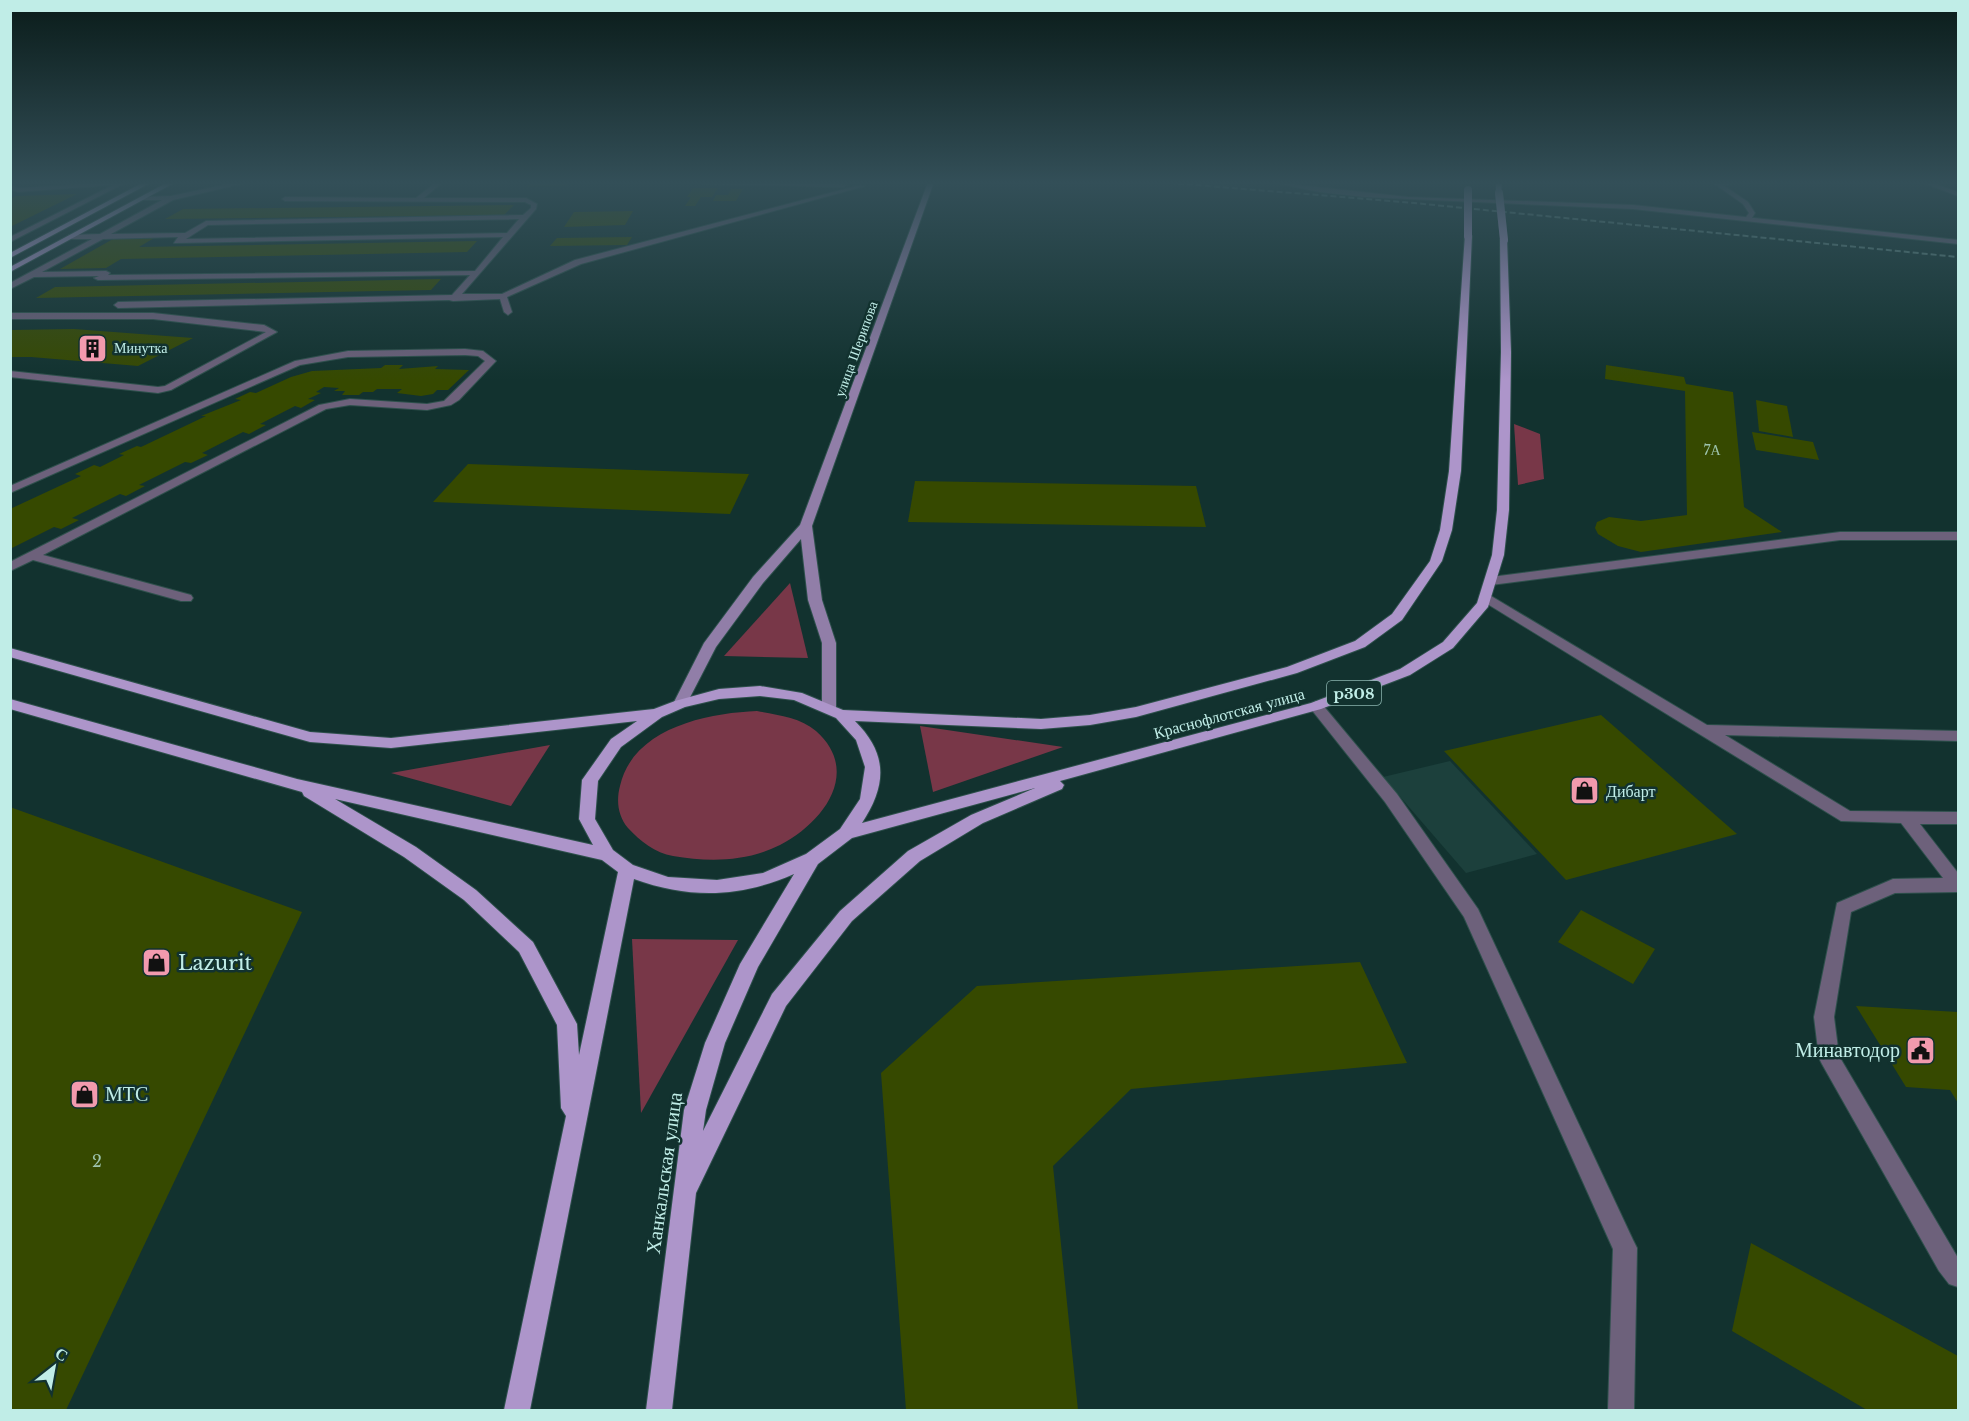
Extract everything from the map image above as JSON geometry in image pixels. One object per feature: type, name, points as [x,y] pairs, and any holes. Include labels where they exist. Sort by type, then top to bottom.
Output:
[{"type":"main road","points":[[10,256],[24,248]]},
{"type":"main road","points":[[10,270],[51,248]]},
{"type":"main road","name":"улица Шерипова","points":[[806,526],[907,248]]},
{"type":"main road","points":[[806,526],[815,600],[829,643],[835,712],[863,738],[873,767],[868,800],[846,833],[812,859],[766,879],[717,888],[668,884],[627,870],[607,855],[587,819],[590,780],[616,743],[657,714],[680,704],[719,694],[759,691],[797,696],[835,712],[1041,724],[1090,720],[1136,712],[1292,670],[1360,644],[1396,617],[1436,561],[1446,530],[1455,471],[1467,248]]},
{"type":"main road","name":"Краснофлотская улица","points":[[846,833],[1316,706],[1405,672],[1448,645],[1484,604],[1498,555],[1503,510],[1506,352],[1504,248]]},
{"type":"main road","points":[[680,704],[709,646],[758,580],[806,526]]},
{"type":"main road","points":[[10,652],[310,737],[391,743],[657,714]]},
{"type":"main road","points":[[10,704],[297,785],[607,855]]},
{"type":"main road","points":[[687,1188],[779,1000],[846,916],[914,856],[977,819],[1106,763]]},
{"type":"main road","points":[[297,785],[410,852],[470,895],[526,947],[567,1024],[573,1129]]},
{"type":"main road","name":"Ханкальская улица","points":[[659,1410],[695,1110],[715,1043],[750,964],[812,859]]},
{"type":"main road","points":[[517,1410],[554,1238],[573,1129],[627,870]]},
{"type":"street","points":[[10,287],[81,248]]},
{"type":"street","points":[[453,298],[497,248]]},
{"type":"street","points":[[111,305],[503,296],[578,262],[629,248]]},
{"type":"street","points":[[10,275],[106,273],[98,278],[477,273]]},
{"type":"street","points":[[503,296],[508,312]]},
{"type":"street","points":[[10,316],[153,316],[264,328],[273,332],[168,387],[158,390],[10,374]]},
{"type":"street","points":[[10,490],[298,363],[348,354],[430,353],[480,353],[491,361],[455,398],[447,403],[427,406],[350,402],[323,407],[10,567]]},
{"type":"street","points":[[1491,581],[1840,536],[1959,536]]},
{"type":"street","points":[[31,556],[186,598]]},
{"type":"street","points":[[1486,597],[1847,817],[1959,818]]},
{"type":"street","points":[[1316,706],[1391,798],[1472,914],[1625,1248],[1622,1410]]},
{"type":"street","points":[[1704,730],[1959,736]]},
{"type":"street","points":[[1905,817],[1958,885]]},
{"type":"street","points":[[1958,885],[1893,886],[1843,908],[1824,1017],[1828,1058],[1947,1263],[1959,1275]]},
{"type":"shaded area","points":[[1514,424],[1540,434],[1544,479],[1518,485]]},
{"type":"shaded area","points":[[790,583],[808,658],[724,656]]},
{"type":"shaded area","points":[[757,711],[788,717],[810,726],[829,747],[836,763],[836,779],[831,795],[810,824],[796,835],[767,851],[741,858],[714,860],[673,856],[660,852],[643,842],[628,828],[620,813],[619,792],[628,766],[640,750],[656,737],[695,720],[716,715]]},
{"type":"shaded area","points":[[920,726],[1063,747],[933,792]]},
{"type":"shaded area","points":[[550,745],[511,806],[391,773]]},
{"type":"shaded area","points":[[1450,761],[1537,854],[1466,873],[1383,777]]},
{"type":"shaded area","points":[[632,939],[738,940],[641,1113]]},
{"type":"building","points":[[97,248],[470,248],[467,252],[121,259],[106,268],[60,269]]},
{"type":"building","points":[[441,279],[431,290],[36,298],[55,287]]},
{"type":"building","name":"Минутка","points":[[74,329],[193,338],[138,366],[10,357],[10,330]]},
{"type":"building","points":[[385,365],[403,365],[399,369],[438,366],[435,369],[469,370],[448,390],[437,390],[433,394],[421,396],[397,393],[402,389],[377,389],[359,395],[342,395],[345,391],[334,391],[339,388],[324,387],[316,392],[321,393],[308,399],[315,400],[301,408],[295,406],[260,424],[266,425],[249,434],[243,432],[202,453],[208,455],[191,463],[185,462],[139,485],[145,486],[126,496],[120,494],[72,518],[79,520],[61,529],[54,527],[10,549],[10,509],[81,476],[75,474],[94,465],[100,467],[124,455],[119,454],[137,446],[141,447],[206,416],[201,416],[241,400],[235,399],[250,392],[256,393],[291,377],[312,371],[381,368]]},
{"type":"building","points":[[1606,365],[1684,377],[1686,384],[1733,392],[1744,507],[1782,532],[1641,552],[1618,546],[1598,534],[1595,528],[1597,522],[1609,517],[1641,521],[1687,515],[1685,391],[1605,379]]},
{"type":"building","points":[[1756,400],[1787,406],[1793,437],[1759,431]]},
{"type":"building","points":[[1752,432],[1813,442],[1819,460],[1756,450]]},
{"type":"building","points":[[468,464],[749,474],[730,514],[433,502]]},
{"type":"building","points":[[915,481],[1196,486],[1206,527],[908,522]]},
{"type":"building","points":[[1601,715],[1737,834],[1566,880],[1444,751]]},
{"type":"building","points":[[10,807],[302,912],[66,1410],[10,1410]]},
{"type":"building","points":[[1581,910],[1655,949],[1633,984],[1558,942]]},
{"type":"building","points":[[1360,962],[1407,1063],[1131,1089],[1053,1166],[1078,1410],[906,1410],[881,1073],[977,986]]},
{"type":"building","name":"Минавтодор","points":[[1856,1006],[1958,1012],[1958,1103],[1950,1090],[1906,1087]]},
{"type":"building","points":[[1751,1243],[1958,1356],[1958,1410],[1867,1410],[1732,1331]]},
{"type":"railway","points":[[1870,248],[1958,257]]},
{"type":"place","name":"Минутка","points":[[93,348]]},
{"type":"place","name":"Дибарт","points":[[1585,791]]},
{"type":"place","name":"Lazurit","points":[[157,963]]},
{"type":"place","name":"Минавтодор","points":[[1921,1050]]},
{"type":"place","name":"МТС","points":[[84,1094]]}]
